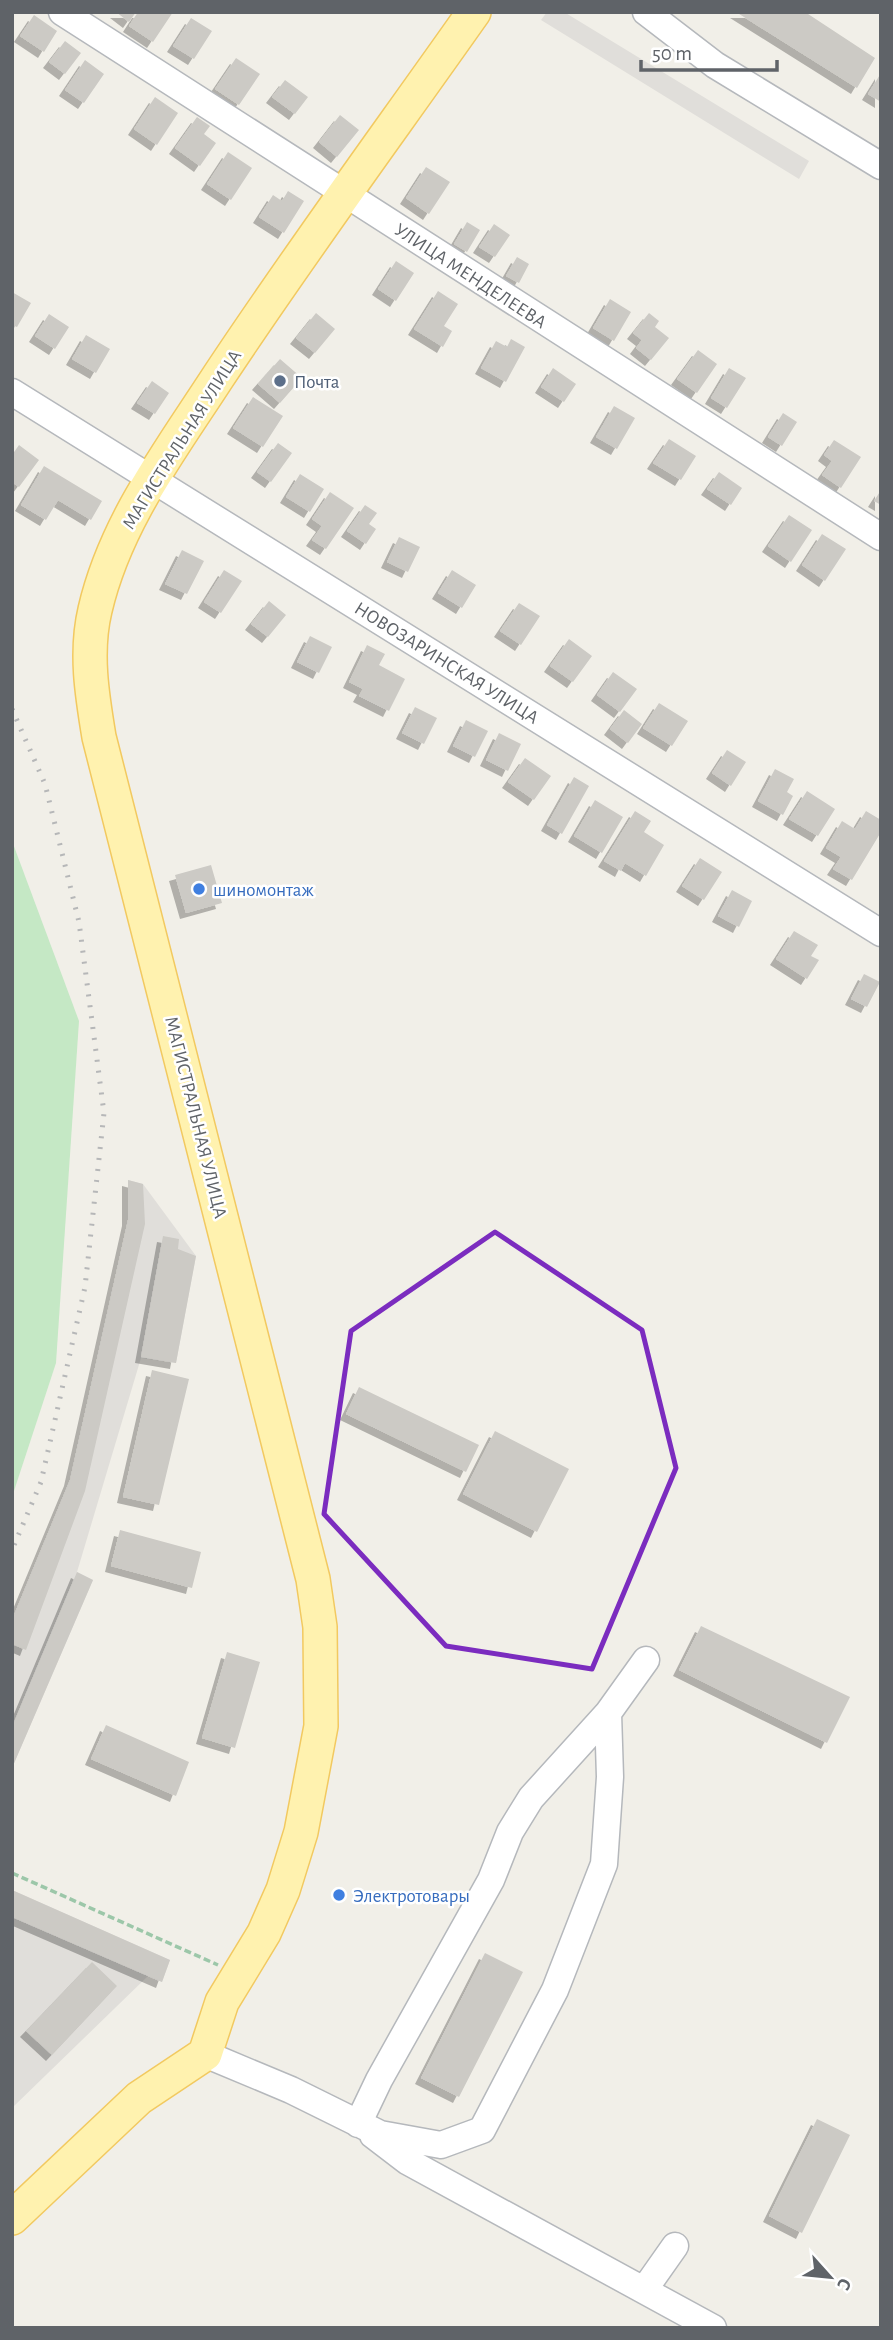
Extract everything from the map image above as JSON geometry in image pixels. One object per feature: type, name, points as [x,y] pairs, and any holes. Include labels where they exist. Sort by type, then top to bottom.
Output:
[{"type":"main road","name":"МАГИСТРАЛЬНАЯ УЛИЦА","points":[[205,2054],[222,2002],[241,1976],[283,1890],[313,1782],[321,1726],[320,1627],[298,1510],[99,737],[89,673],[94,612],[117,543],[152,478],[344,193],[473,13]]},
{"type":"main road","points":[[12,2218],[139,2098],[205,2054]]},
{"type":"street","name":"УЛИЦА МЕНДЕЛЕЕВА","points":[[62,12],[881,537]]},
{"type":"street","points":[[646,12],[715,65],[881,166]]},
{"type":"street","name":"НОВОЗАРИНСКАЯ УЛИЦА","points":[[12,391],[881,933]]},
{"type":"street","points":[[358,2124],[379,2080],[492,1880],[510,1832],[531,1798],[608,1713],[646,1660]]},
{"type":"street","points":[[205,2054],[291,2090],[380,2134],[441,2144],[482,2130],[555,1990],[604,1864],[610,1777],[608,1713]]},
{"type":"street","points":[[358,2124],[407,2161],[713,2328]]},
{"type":"street","points":[[644,2290],[675,2246]]},
{"type":"path","points":[[12,1872],[241,1976]]},
{"type":"highlighted area","points":[[495,1232],[642,1330],[676,1468],[592,1669],[446,1646],[324,1514],[351,1331]]},
{"type":"shaded area","points":[[547,12],[564,12],[809,161],[799,179],[541,20]]},
{"type":"shaded area","points":[[128,1180],[143,1184],[196,1256],[176,1363],[141,1358],[77,1572],[93,1580],[12,1768],[12,1620],[70,1480],[128,1220]]},
{"type":"shaded area","points":[[12,1890],[170,1960],[162,1982],[148,1976],[12,2108]]},
{"type":"green space","points":[[12,841],[79,1021],[56,1363],[12,1497]]},
{"type":"building","points":[[116,12],[136,12],[129,22]]},
{"type":"building","points":[[138,12],[173,12],[153,42],[129,26]]},
{"type":"building","points":[[736,12],[805,12],[875,58],[857,88]]},
{"type":"building","points":[[34,15],[57,31],[44,52],[20,36]]},
{"type":"building","points":[[191,18],[212,31],[194,59],[173,46]]},
{"type":"building","points":[[65,41],[81,53],[65,74],[49,62]]},
{"type":"building","points":[[236,58],[260,74],[239,105],[215,89]]},
{"type":"building","points":[[85,60],[104,74],[84,103],[65,90]]},
{"type":"building","points":[[881,73],[881,102],[868,94]]},
{"type":"building","points":[[285,80],[308,97],[295,114],[272,97]]},
{"type":"building","points":[[155,97],[178,113],[157,145],[134,129]]},
{"type":"building","points":[[340,115],[359,130],[337,157],[319,142]]},
{"type":"building","points":[[197,117],[210,126],[204,134],[216,143],[200,166],[175,148]]},
{"type":"building","points":[[228,152],[252,168],[231,200],[207,184]]},
{"type":"building","points":[[426,167],[450,182],[429,214],[406,198]]},
{"type":"building","points":[[288,191],[304,201],[284,233],[259,217],[273,195],[282,201]]},
{"type":"building","points":[[467,222],[480,230],[467,252],[454,244]]},
{"type":"building","points":[[494,224],[510,235],[495,257],[479,247]]},
{"type":"building","points":[[517,257],[529,264],[519,283],[506,276]]},
{"type":"building","points":[[396,261],[414,273],[396,301],[378,289]]},
{"type":"building","points":[[438,291],[458,304],[444,326],[452,331],[443,347],[414,329]]},
{"type":"building","points":[[12,292],[31,303],[17,327],[12,325]]},
{"type":"building","points":[[610,299],[631,312],[614,341],[593,328]]},
{"type":"building","points":[[316,313],[335,329],[315,353],[296,338]]},
{"type":"building","points":[[649,313],[659,321],[655,327],[669,338],[651,360],[636,348],[642,340],[633,333]]},
{"type":"building","points":[[49,314],[69,327],[55,349],[35,336]]},
{"type":"building","points":[[86,335],[110,349],[96,373],[72,359]]},
{"type":"building","points":[[511,339],[525,347],[506,382],[481,368],[496,341],[507,347]]},
{"type":"building","points":[[698,350],[717,364],[697,393],[677,379]]},
{"type":"building","name":"Почта","points":[[280,359],[302,378],[280,403],[258,384]]},
{"type":"building","points":[[553,368],[576,384],[564,402],[541,387]]},
{"type":"building","points":[[729,368],[746,378],[727,408],[711,398]]},
{"type":"building","points":[[152,381],[169,393],[155,414],[137,403]]},
{"type":"building","points":[[253,397],[283,416],[263,447],[233,428]]},
{"type":"building","points":[[614,406],[635,418],[617,449],[596,437]]},
{"type":"building","points":[[783,413],[797,422],[782,446],[768,437]]},
{"type":"building","points":[[669,439],[696,456],[681,480],[653,463]]},
{"type":"building","points":[[834,440],[861,457],[841,488],[822,475],[832,461],[824,455]]},
{"type":"building","points":[[278,443],[292,453],[271,482],[257,472]]},
{"type":"building","points":[[19,445],[39,460],[19,487],[12,482],[12,455]]},
{"type":"building","points":[[44,466],[102,501],[91,520],[58,500],[46,520],[21,505]]},
{"type":"building","points":[[719,472],[742,488],[731,505],[707,489]]},
{"type":"building","points":[[300,474],[324,489],[310,512],[286,497]]},
{"type":"building","points":[[881,490],[881,505],[874,501]]},
{"type":"building","points":[[330,492],[354,508],[326,549],[312,540],[322,526],[312,519]]},
{"type":"building","points":[[365,505],[377,513],[369,524],[376,529],[366,544],[347,531]]},
{"type":"building","points":[[789,515],[812,530],[791,562],[768,546]]},
{"type":"building","points":[[822,534],[846,549],[825,581],[802,565]]},
{"type":"building","points":[[399,537],[420,547],[408,572],[387,562]]},
{"type":"building","points":[[182,550],[204,561],[187,594],[165,584]]},
{"type":"building","points":[[224,570],[242,581],[221,613],[204,602]]},
{"type":"building","points":[[452,570],[476,585],[462,608],[438,593]]},
{"type":"building","points":[[269,601],[286,615],[268,637],[251,624]]},
{"type":"building","points":[[519,603],[540,616],[521,645],[500,631]]},
{"type":"building","points":[[310,636],[332,647],[319,673],[297,662]]},
{"type":"building","points":[[569,639],[592,656],[573,682],[550,666]]},
{"type":"building","points":[[367,645],[385,654],[379,665],[405,679],[389,711],[359,696],[363,689],[349,682]]},
{"type":"building","points":[[613,672],[637,689],[620,712],[597,695]]},
{"type":"building","points":[[659,703],[688,721],[672,746],[643,728]]},
{"type":"building","points":[[415,707],[437,718],[424,744],[402,733]]},
{"type":"building","points":[[624,710],[642,724],[628,743],[610,729]]},
{"type":"building","points":[[466,720],[488,731],[475,757],[453,746]]},
{"type":"building","points":[[499,733],[521,744],[508,771],[486,760]]},
{"type":"building","points":[[727,750],[746,762],[731,786],[712,773]]},
{"type":"building","points":[[525,758],[551,776],[534,800],[508,782]]},
{"type":"building","points":[[775,769],[794,779],[787,792],[793,796],[783,815],[758,801]]},
{"type":"building","points":[[574,777],[589,786],[562,834],[547,825]]},
{"type":"building","points":[[807,791],[835,809],[818,836],[789,819]]},
{"type":"building","points":[[595,800],[623,817],[602,853],[574,836]]},
{"type":"building","points":[[635,811],[651,821],[644,832],[664,845],[646,876],[625,863],[621,871],[604,861]]},
{"type":"building","points":[[866,811],[881,820],[881,832],[852,880],[833,869],[841,857],[826,848],[842,821],[855,829]]},
{"type":"building","points":[[700,858],[722,872],[704,900],[682,886]]},
{"type":"building","name":"шиномонтаж","points":[[211,865],[222,903],[186,913],[175,875]]},
{"type":"building","points":[[732,890],[752,901],[739,927],[718,916]]},
{"type":"building","points":[[794,931],[818,945],[811,956],[819,960],[807,979],[776,959]]},
{"type":"building","points":[[864,974],[880,982],[867,1007],[851,999]]},
{"type":"building","points":[[128,1180],[143,1184],[145,1224],[85,1491],[26,1650],[12,1644],[12,1620],[70,1480],[128,1220]]},
{"type":"building","points":[[163,1236],[179,1239],[178,1249],[196,1256],[176,1363],[141,1357]]},
{"type":"building","points":[[152,1370],[189,1379],[159,1505],[123,1497]]},
{"type":"building","points":[[359,1387],[479,1445],[466,1472],[346,1414]]},
{"type":"building","points":[[495,1431],[569,1469],[537,1532],[463,1494]]},
{"type":"building","points":[[120,1530],[201,1552],[192,1588],[111,1566]]},
{"type":"building","points":[[77,1572],[93,1580],[12,1768],[12,1727]]},
{"type":"building","points":[[701,1626],[850,1697],[827,1743],[679,1670]]},
{"type":"building","points":[[227,1652],[260,1662],[235,1748],[202,1738]]},
{"type":"building","points":[[106,1725],[189,1762],[176,1796],[91,1759]]},
{"type":"building","points":[[12,1890],[170,1960],[162,1982],[12,1917]]},
{"type":"building","points":[[485,1953],[523,1972],[459,2097],[421,2078]]},
{"type":"building","points":[[92,1962],[117,1986],[52,2055],[26,2031]]},
{"type":"building","points":[[817,2119],[850,2135],[802,2233],[769,2216]]},
{"type":"railway","points":[[12,709],[45,784],[79,922],[104,1113],[85,1287],[41,1482],[12,1550]]},
{"type":"place","name":"Почта","points":[[280,381]]},
{"type":"place","name":"шиномонтаж","points":[[199,889]]},
{"type":"place","name":"Электротовары","points":[[339,1895]]}]
